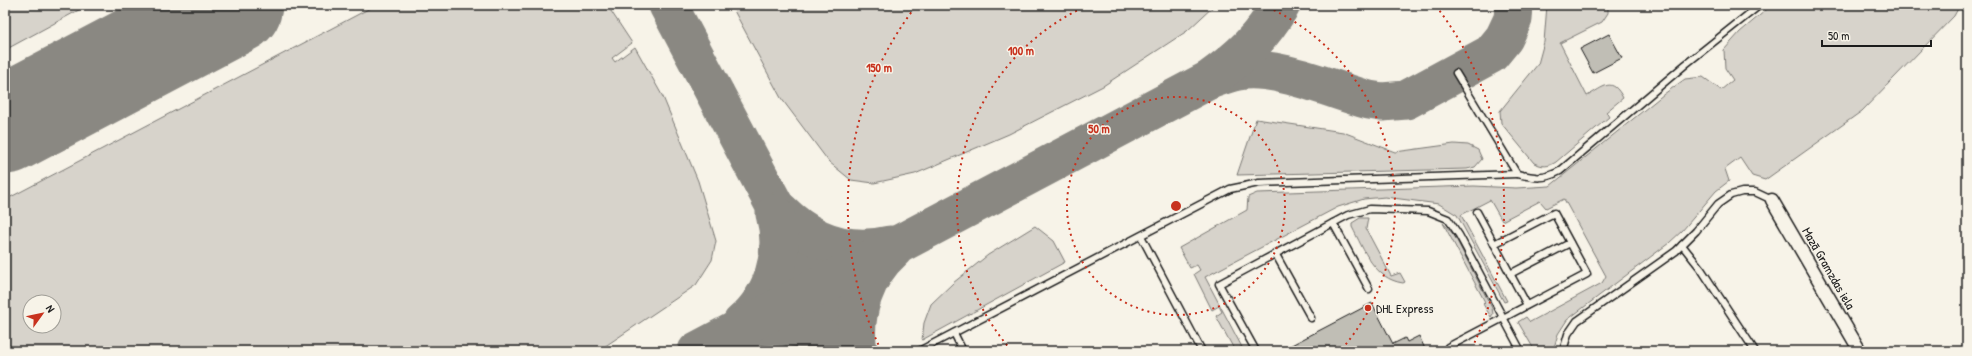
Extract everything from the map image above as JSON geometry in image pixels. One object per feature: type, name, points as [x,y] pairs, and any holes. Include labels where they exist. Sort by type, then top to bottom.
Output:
[{"type":"street","name":"Mazā Gramzdas iela","points":[[1772,200],[1860,351]]},
{"type":"lane","points":[[919,351],[1230,189],[1247,185],[1517,174],[1535,178],[1548,177],[1560,171],[1686,64],[1760,5]]},
{"type":"lane","points":[[1456,73],[1517,174]]},
{"type":"lane","points":[[1563,351],[1568,334],[1577,321],[1682,245],[1696,231],[1718,204],[1730,195],[1742,192],[1755,192],[1772,200]]},
{"type":"lane","points":[[1256,351],[1219,284],[1348,215],[1370,209],[1428,211],[1448,219],[1459,235],[1521,351]]},
{"type":"lane","points":[[1477,212],[1527,305]]},
{"type":"lane","points":[[1448,347],[1587,274],[1554,213],[1494,244]]},
{"type":"lane","points":[[1333,223],[1369,289]]},
{"type":"lane","points":[[1141,236],[1202,351]]},
{"type":"lane","points":[[1510,274],[1570,243]]},
{"type":"lane","points":[[1682,245],[1701,269],[1755,351]]},
{"type":"lane","points":[[1275,253],[1311,318]]},
{"type":"lane","points":[[954,333],[963,351]]},
{"type":"shaded area","points":[[5,5],[88,5],[5,50]]},
{"type":"shaded area","points":[[376,5],[607,5],[632,43],[612,58],[615,62],[635,47],[663,97],[698,181],[716,241],[712,260],[696,285],[598,351],[5,351],[5,200]]},
{"type":"shaded area","points":[[731,5],[1215,5],[1187,31],[1103,86],[1009,134],[915,174],[874,183],[851,180],[829,162],[781,98]]},
{"type":"shaded area","points":[[1547,5],[1608,5],[1608,13],[1602,22],[1560,43],[1587,96],[1607,85],[1611,85],[1619,91],[1623,98],[1606,112],[1609,117],[1556,162],[1545,166],[1534,163],[1501,123],[1500,111],[1538,64],[1544,42]]},
{"type":"shaded area","points":[[1772,5],[1960,5],[1954,16],[1862,111],[1765,180],[1752,176],[1740,158],[1725,169],[1729,181],[1716,191],[1682,231],[1669,243],[1567,320],[1558,334],[1553,351],[1535,351],[1518,322],[1526,317],[1530,322],[1602,283],[1606,276],[1564,199],[1546,208],[1540,201],[1502,221],[1490,200],[1461,215],[1507,301],[1504,302],[1457,215],[1439,204],[1385,197],[1364,199],[1338,207],[1205,277],[1244,351],[1241,347],[1235,351],[1216,316],[1222,312],[1219,306],[1212,310],[1194,274],[1200,270],[1197,265],[1190,268],[1179,248],[1247,210],[1248,197],[1257,193],[1474,186],[1516,188],[1550,186],[1664,94],[1685,79],[1703,77],[1721,90],[1733,80],[1725,68],[1724,50],[1740,32]]},
{"type":"shaded area","points":[[1256,119],[1343,132],[1395,152],[1454,144],[1468,145],[1478,150],[1482,159],[1475,167],[1467,169],[1237,175]]},
{"type":"shaded area","points":[[1360,218],[1368,218],[1366,229],[1391,276],[1400,273],[1405,282],[1403,283],[1384,276],[1371,262],[1352,227],[1352,223]]},
{"type":"shaded area","points":[[1443,223],[1454,235],[1492,308],[1493,314],[1491,317],[1483,304],[1485,302]]},
{"type":"shaded area","points":[[1035,226],[1054,241],[1065,262],[922,340],[924,323],[931,304],[953,283],[988,255]]},
{"type":"building","points":[[1609,34],[1622,58],[1593,73],[1580,49]]},
{"type":"building","name":"DHL Express","points":[[1372,303],[1393,344],[1405,338],[1407,342],[1419,336],[1426,351],[1280,351]]},
{"type":"taxiway","points":[[668,5],[852,351]]},
{"type":"taxiway","points":[[697,351],[1209,80],[1249,47],[1265,28],[1281,5]]},
{"type":"taxiway","points":[[1212,79],[1238,71],[1269,71],[1304,79],[1369,100],[1382,102],[1406,100],[1491,54],[1504,38],[1513,19],[1514,5]]},
{"type":"taxiway","points":[[780,211],[804,230],[817,238],[830,243],[845,247],[859,248],[874,248],[890,245]]},
{"type":"taxiway","points":[[742,323],[762,300],[774,273],[778,259],[779,244],[775,214]]},
{"type":"taxiway","points":[[858,351],[857,323],[863,296],[875,271],[893,250]]},
{"type":"taxiway","points":[[745,330],[771,326],[796,328],[821,337],[843,351]]},
{"type":"runway","points":[[5,125],[233,5]]},
{"type":"place","name":"DHL Express","points":[[1368,308]]}]
